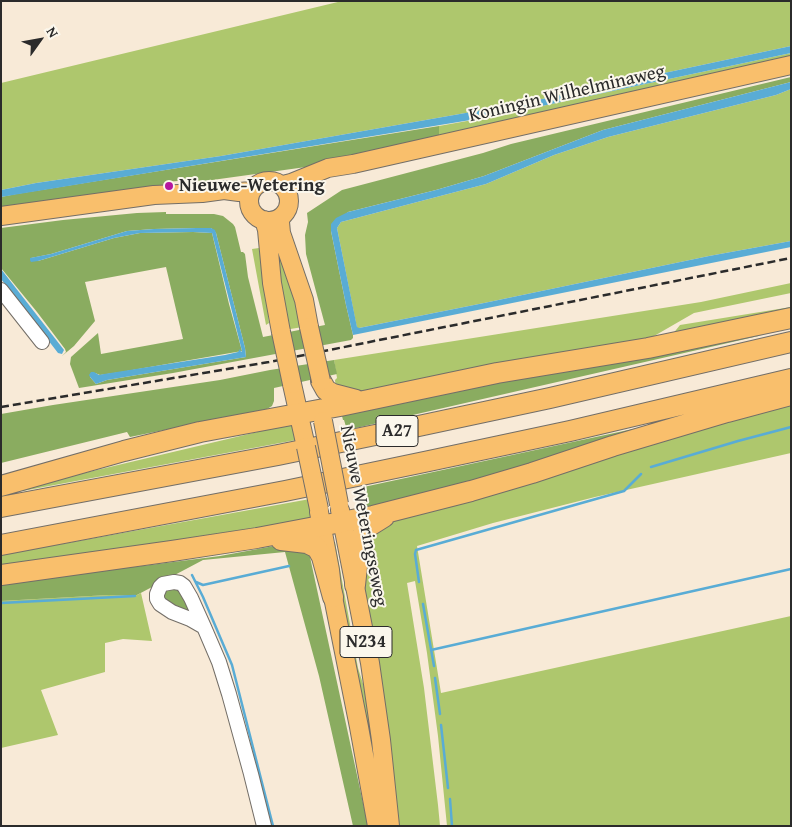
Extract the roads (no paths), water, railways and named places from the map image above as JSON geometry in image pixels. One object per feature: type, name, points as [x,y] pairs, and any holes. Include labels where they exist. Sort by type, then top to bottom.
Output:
[{"type":"highway","name":"A27","points":[[1,486],[149,444],[200,432],[322,415],[360,401],[521,369],[648,348],[791,318]]},
{"type":"highway","name":"A27","points":[[1,508],[259,459],[414,427],[550,398],[791,342]]},
{"type":"highway","name":"A27","points":[[1,545],[352,477],[560,433],[791,379]]},
{"type":"highway","name":"A27","points":[[320,381],[326,390],[336,396],[360,401]]},
{"type":"highway","points":[[1,575],[257,538],[320,517],[341,513],[392,512],[471,491],[613,446],[791,395]]},
{"type":"highway","points":[[355,585],[358,544],[361,536],[368,526],[380,521],[392,512]]},
{"type":"highway","points":[[257,538],[307,542],[314,546],[322,557],[333,597]]},
{"type":"main road","name":"Koningin Wilhelminaweg","points":[[286,193],[291,183],[328,168],[353,164],[791,65]]},
{"type":"main road","points":[[272,180],[278,182],[286,193],[289,206],[286,213],[272,219],[254,214],[250,198],[255,186],[260,182],[272,180]]},
{"type":"main road","points":[[1,216],[177,193],[224,195],[239,192],[250,198]]},
{"type":"main road","name":"Nieuwe Weteringseweg","points":[[272,219],[280,222],[281,233],[304,300],[320,381],[322,415],[370,663],[390,826]]},
{"type":"main road","name":"N234","points":[[272,219],[267,230],[272,283],[320,517],[333,597],[377,826]]},
{"type":"street","points":[[1,290],[42,342]]},
{"type":"street","points":[[204,627],[229,694],[264,826]]},
{"type":"water","points":[[791,46],[791,53],[495,116],[1,197],[1,190],[36,183],[221,156],[528,102]]},
{"type":"water","points":[[791,82],[791,89],[776,95],[608,137],[554,155],[486,184],[341,222],[337,228],[357,327],[359,328],[709,256],[791,241],[791,247],[353,335],[331,231],[331,224],[336,218],[348,212],[484,176],[603,130]]},
{"type":"water","points":[[211,228],[215,230],[246,357],[107,380],[96,384],[89,375],[91,372],[99,375],[225,355],[238,352],[240,349],[242,351],[212,233],[140,233],[114,238],[38,261],[31,262],[30,258],[51,254],[127,231]]},
{"type":"water","points":[[1,269],[64,350],[62,354],[58,353],[1,279]]},
{"type":"waterway","points":[[651,467],[791,427]]},
{"type":"waterway","points":[[419,582],[416,550],[624,491],[641,474]]},
{"type":"waterway","points":[[196,582],[203,585],[289,566]]},
{"type":"waterway","points":[[431,650],[791,569]]},
{"type":"waterway","points":[[192,575],[232,665],[273,826]]},
{"type":"waterway","points":[[1,603],[135,596]]},
{"type":"waterway","points":[[423,604],[434,666]]},
{"type":"waterway","points":[[435,678],[440,714]]},
{"type":"waterway","points":[[441,725],[448,788]]},
{"type":"waterway","points":[[450,799],[452,826]]},
{"type":"railway","points":[[1,407],[269,362],[791,258]]},
{"type":"place","name":"Nieuwe-Wetering","points":[[169,186]]}]
